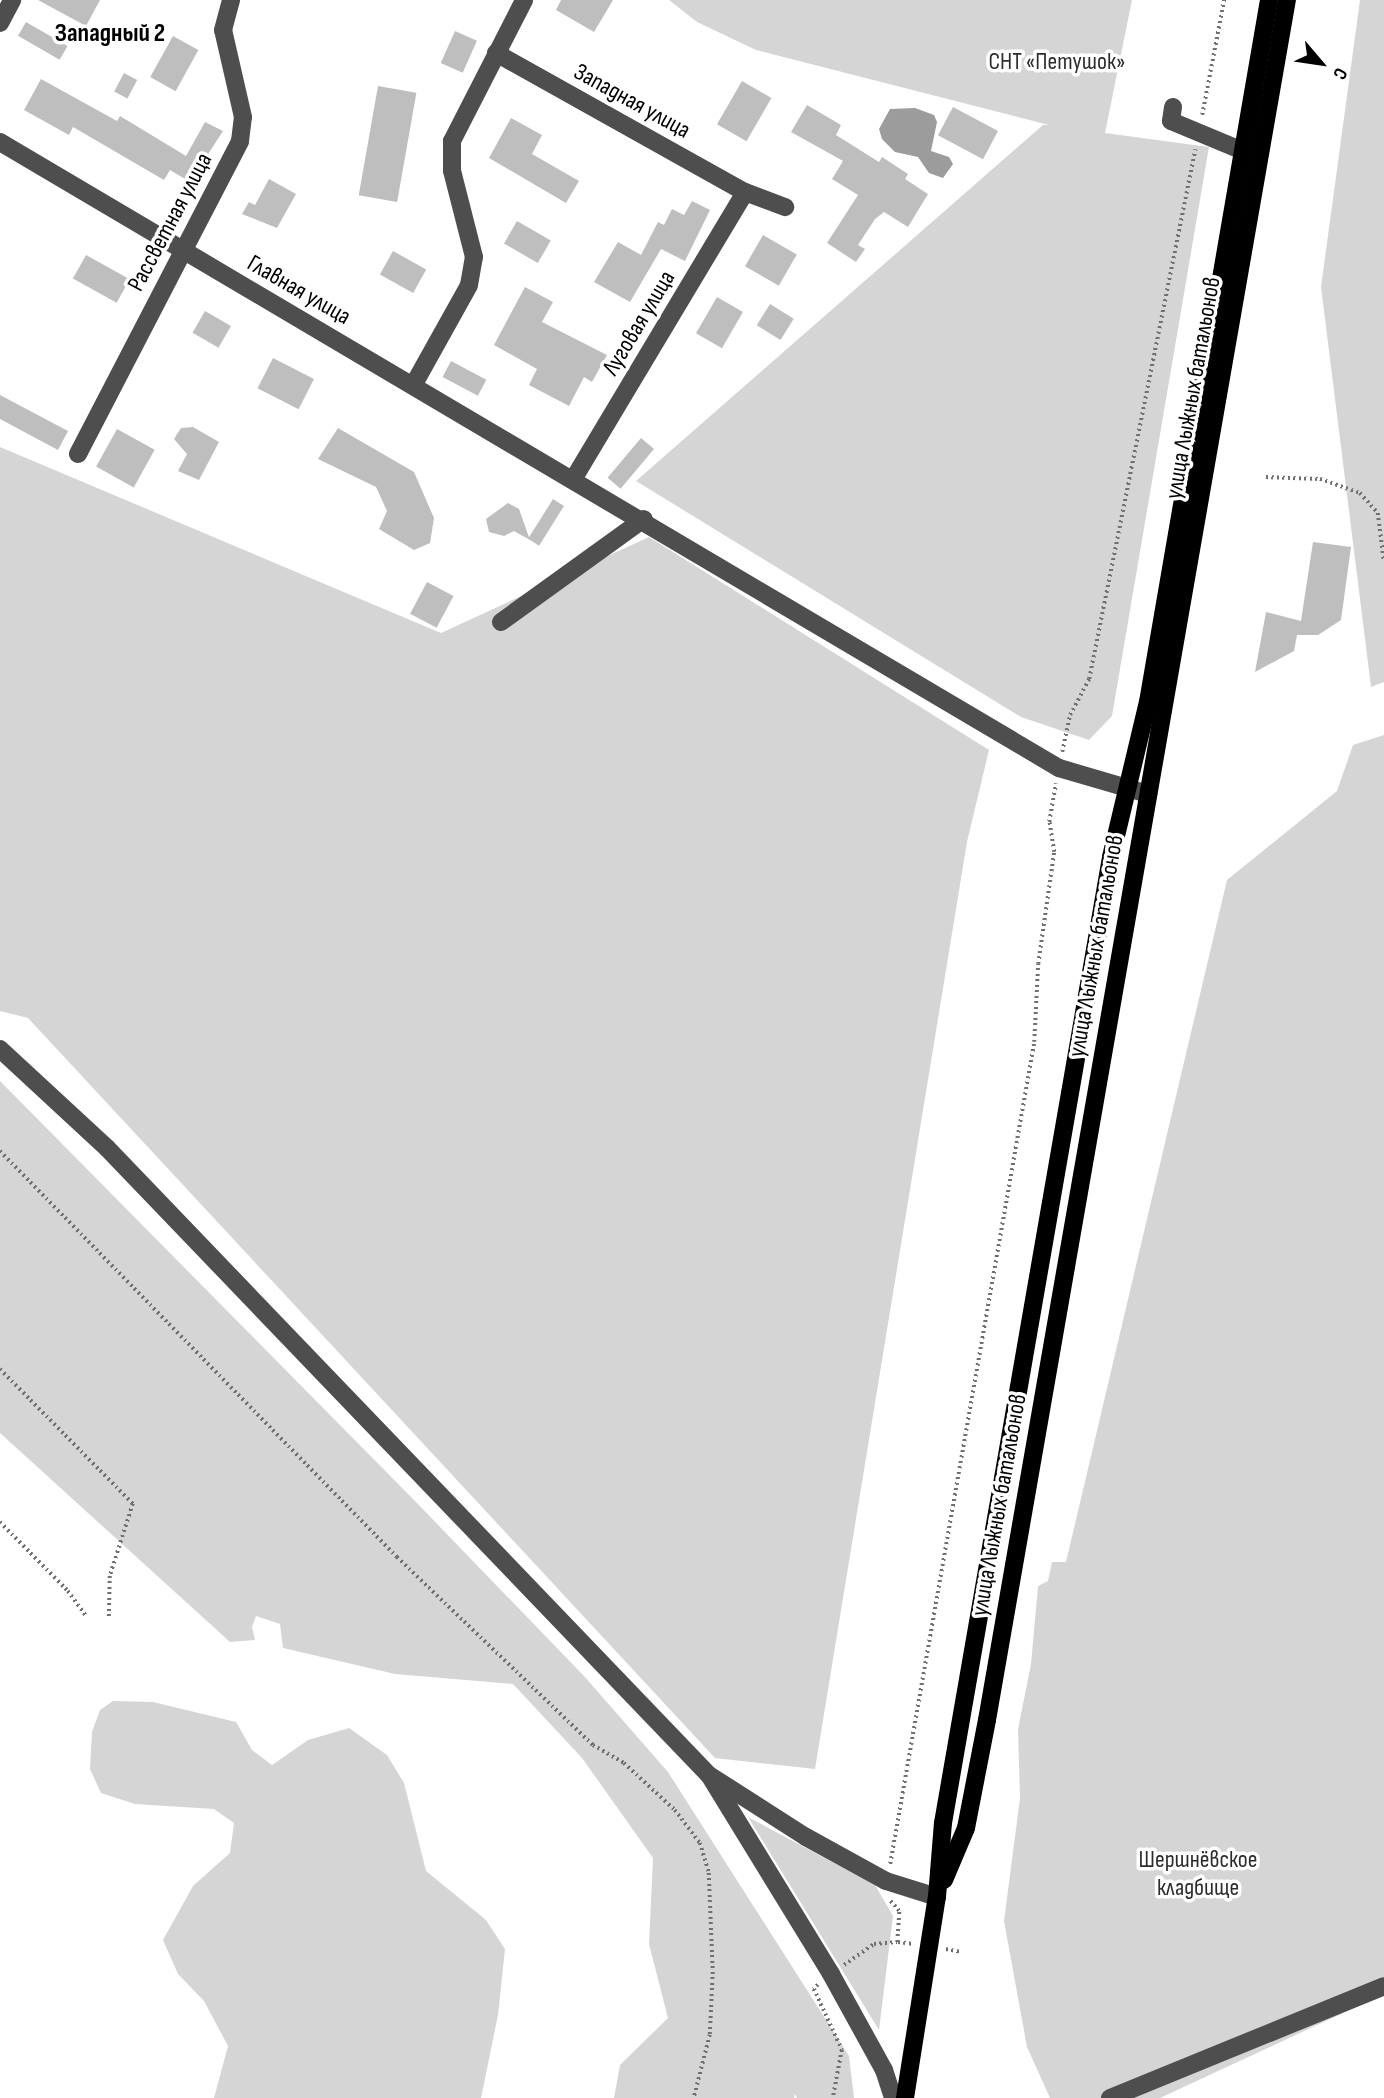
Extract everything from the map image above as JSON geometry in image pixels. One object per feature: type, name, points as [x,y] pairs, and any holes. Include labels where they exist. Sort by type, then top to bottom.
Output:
[{"type":"main road","name":"улица Лыжных батальонов","points":[[905,2098],[937,1896],[945,1809],[1111,857],[1148,702],[1269,0]]},
{"type":"main road","name":"улица Лыжных батальонов","points":[[937,1896],[966,1828],[987,1720],[1287,0]]},
{"type":"street","points":[[0,23],[12,0]]},
{"type":"street","name":"Рассветная улица","points":[[78,454],[240,141],[243,117],[223,30],[232,0]]},
{"type":"street","points":[[414,384],[469,285],[474,257],[452,171],[452,141],[524,0]]},
{"type":"street","name":"Западная улица","points":[[496,53],[745,192],[785,207]]},
{"type":"street","points":[[1173,107],[1171,121],[1243,151]]},
{"type":"street","name":"Главная улица","points":[[0,142],[182,251],[575,478],[1059,768],[1148,794]]},
{"type":"street","name":"Луговая улица","points":[[575,478],[745,192]]},
{"type":"street","points":[[501,622],[643,519]]},
{"type":"street","points":[[0,1049],[107,1148],[709,1775],[831,1974],[884,2070],[893,2098]]},
{"type":"street","points":[[709,1775],[886,1881],[937,1896]]},
{"type":"street","points":[[1110,2098],[1384,1986]]},
{"type":"path","points":[[1090,679],[1224,0]]},
{"type":"path","points":[[1266,477],[1320,479],[1360,493],[1378,513],[1384,561]]},
{"type":"path","points":[[833,2098],[842,2050],[814,1989],[874,1944],[897,1941],[898,1911],[885,1895],[886,1881],[1034,1042],[1038,964],[1054,852]]},
{"type":"path","points":[[0,1152],[397,1557],[593,1745],[624,1763],[675,1811],[700,1843],[709,1874],[713,1972],[710,2035],[694,2098]]},
{"type":"path","points":[[0,1369],[133,1504],[110,1576],[108,1620]]},
{"type":"path","points":[[0,1521],[68,1591],[86,1616]]},
{"type":"green space","name":"СНТ «Петушок»","points":[[669,0],[1132,0],[1105,133],[1209,147],[1112,716],[1089,740],[1021,717],[636,481],[1043,125],[1049,125],[756,50],[697,22]]},
{"type":"green space","points":[[1360,0],[1384,0],[1384,682],[1371,687],[1321,287]]},
{"type":"green space","points":[[0,447],[441,633],[649,537],[989,750],[967,842],[815,1769],[715,1758],[28,1018],[0,1011]]},
{"type":"green space","name":"Шершнёвское кладбище","points":[[1384,735],[1384,1994],[1160,2098],[1050,2098],[1027,2047],[1004,1921],[1020,1798],[1018,1729],[1031,1664],[1038,1586],[1048,1581],[1052,1562],[1066,1562],[1227,880],[1337,791],[1353,745]]},
{"type":"green space","points":[[0,1081],[414,1500],[584,1676],[668,1772],[849,2056],[854,2098],[797,2098],[795,2094],[794,2098],[614,2098],[620,2065],[668,2018],[649,1944],[653,1858],[582,1758],[513,1684],[395,1674],[283,1648],[280,1624],[256,1616],[252,1627],[255,1640],[230,1642],[0,1433]]},
{"type":"green space","points":[[113,1701],[153,1702],[236,1722],[252,1750],[272,1765],[308,1740],[349,1728],[387,1755],[404,1783],[426,1871],[486,1920],[505,1949],[498,2015],[481,2098],[214,2098],[228,2046],[204,2001],[178,1974],[163,1940],[193,1886],[230,1853],[234,1823],[214,1809],[135,1804],[101,1793],[90,1769],[92,1732],[100,1710]]},
{"type":"green space","points":[[748,1817],[875,1885],[893,1916],[879,2030]]},
{"type":"shaded area","points":[[915,108],[934,115],[937,122],[931,151],[949,157],[953,164],[943,178],[929,173],[918,157],[895,152],[882,139],[879,129],[890,109]]},
{"type":"building","points":[[38,0],[100,0],[86,26]]},
{"type":"building","points":[[561,0],[613,0],[594,32],[556,10]]},
{"type":"building","points":[[26,22],[68,46],[60,60],[18,36]]},
{"type":"building","points":[[455,31],[477,41],[463,73],[441,63]]},
{"type":"building","points":[[173,36],[198,50],[176,91],[150,77]]},
{"type":"building","points":[[124,73],[137,80],[127,99],[114,92]]},
{"type":"building","points":[[41,79],[117,121],[120,116],[186,156],[205,122],[223,131],[190,182],[170,170],[164,180],[73,127],[69,135],[24,110]]},
{"type":"building","points":[[742,81],[771,98],[746,141],[717,124]]},
{"type":"building","points":[[378,86],[416,93],[397,202],[359,195]]},
{"type":"building","points":[[807,105],[841,125],[836,135],[879,162],[882,157],[908,174],[905,179],[928,194],[908,227],[884,212],[875,219],[858,245],[865,249],[856,262],[827,243],[858,195],[832,179],[843,161],[791,132]]},
{"type":"building","points":[[953,107],[998,131],[983,159],[938,135]]},
{"type":"building","points":[[511,118],[542,135],[532,154],[579,181],[566,203],[489,158]]},
{"type":"building","points":[[269,179],[296,194],[277,228],[242,214],[249,202],[255,205]]},
{"type":"building","points":[[692,201],[710,210],[685,261],[661,249],[630,302],[594,282],[618,242],[641,255],[658,222],[664,225],[672,209],[684,215]]},
{"type":"building","points":[[517,221],[551,240],[538,263],[504,244]]},
{"type":"building","points":[[763,235],[797,254],[779,286],[745,266]]},
{"type":"building","points":[[393,251],[426,269],[413,293],[380,275]]},
{"type":"building","points":[[86,255],[130,279],[117,303],[73,279]]},
{"type":"building","points":[[525,287],[553,302],[542,322],[607,355],[592,382],[584,377],[569,406],[529,385],[537,369],[494,345]]},
{"type":"building","points":[[717,297],[743,312],[722,348],[696,333]]},
{"type":"building","points":[[770,304],[794,319],[780,340],[757,325]]},
{"type":"building","points":[[205,311],[231,326],[218,348],[192,333]]},
{"type":"building","points":[[273,358],[314,379],[299,409],[258,388]]},
{"type":"building","points":[[451,361],[486,380],[478,396],[443,377]]},
{"type":"building","points":[[0,395],[68,431],[58,450],[0,419]]},
{"type":"building","points":[[193,427],[219,442],[199,480],[178,471],[187,454],[174,439],[181,428]]},
{"type":"building","points":[[338,428],[414,472],[434,518],[430,543],[414,550],[379,529],[387,511],[376,487],[318,459]]},
{"type":"building","points":[[117,429],[155,450],[134,487],[96,467]]},
{"type":"building","points":[[641,438],[654,449],[621,489],[608,478]]},
{"type":"building","points":[[553,499],[564,506],[539,546],[528,539]]},
{"type":"building","points":[[508,503],[519,509],[530,540],[514,531],[504,536],[489,532],[486,519]]},
{"type":"building","points":[[1313,542],[1351,547],[1341,620],[1318,635],[1297,635],[1294,651],[1255,672],[1266,612],[1301,621]]},
{"type":"building","points":[[427,582],[453,596],[437,628],[410,614]]},
{"type":"district","name":"Западный 2","points":[[110,34]]}]
